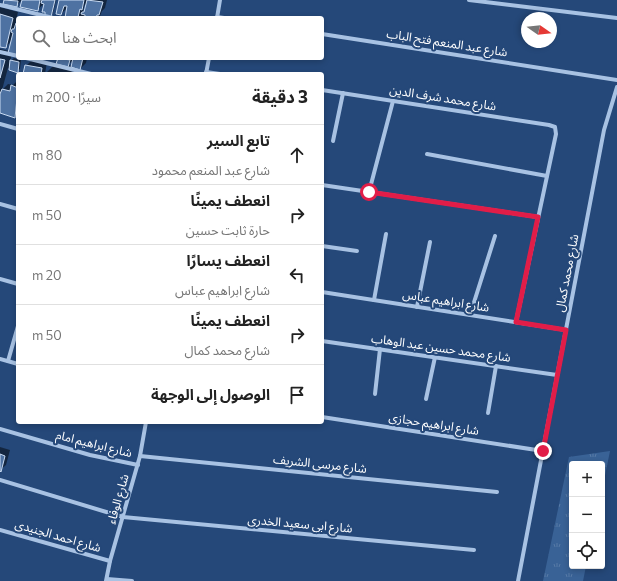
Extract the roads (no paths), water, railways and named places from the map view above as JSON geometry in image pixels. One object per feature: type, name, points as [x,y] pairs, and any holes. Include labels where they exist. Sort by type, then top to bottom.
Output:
[{"type":"street","points":[[217,16],[220,0]]},
{"type":"street","points":[[469,0],[617,18]]},
{"type":"street","points":[[0,5],[45,16]]},
{"type":"street","name":"شارع عبد المنعم فتح الباب","points":[[324,34],[617,80]]},
{"type":"street","points":[[0,52],[16,56]]},
{"type":"street","points":[[34,60],[83,72]]},
{"type":"street","points":[[206,72],[209,60]]},
{"type":"street","name":"شارع محمد كمال","points":[[518,581],[604,130],[617,87]]},
{"type":"street","name":"شارع محمد شرف الدين","points":[[324,90],[549,125],[555,128],[556,134],[547,176]]},
{"type":"street","points":[[333,141],[343,93]]},
{"type":"street","points":[[369,192],[393,101]]},
{"type":"street","points":[[0,124],[16,128]]},
{"type":"street","points":[[427,154],[547,176],[516,322]]},
{"type":"street","points":[[324,185],[538,217]]},
{"type":"street","points":[[0,204],[16,208]]},
{"type":"street","points":[[374,300],[386,234]]},
{"type":"street","points":[[470,315],[495,236]]},
{"type":"street","points":[[418,307],[430,242]]},
{"type":"street","points":[[324,246],[357,251]]},
{"type":"street","points":[[0,279],[16,283]]},
{"type":"street","name":"شارع ابراهيم عباس","points":[[324,292],[566,330]]},
{"type":"street","points":[[8,361],[16,333]]},
{"type":"street","name":"شارع محمد حسين عبد الوهاب","points":[[324,341],[558,375]]},
{"type":"street","points":[[375,394],[380,349]]},
{"type":"street","points":[[426,399],[434,357]]},
{"type":"street","points":[[0,359],[16,363]]},
{"type":"street","points":[[488,412],[496,366]]},
{"type":"street","name":"شارع ابراهيم حجازى","points":[[324,417],[543,451]]},
{"type":"street","name":"شارع الوفاء","points":[[106,580],[138,465],[146,424]]},
{"type":"street","name":"شارع ابراهيم امام","points":[[0,429],[83,453],[138,465]]},
{"type":"street","name":"شارع مرسى الشريف","points":[[140,456],[497,492]]},
{"type":"street","name":"شارع ابى سعيد الخدرى","points":[[0,480],[123,517],[474,550]]},
{"type":"street","name":"شارع احمد الجنيدى","points":[[0,530],[110,562]]},
{"type":"street","points":[[106,580],[132,581]]}]
